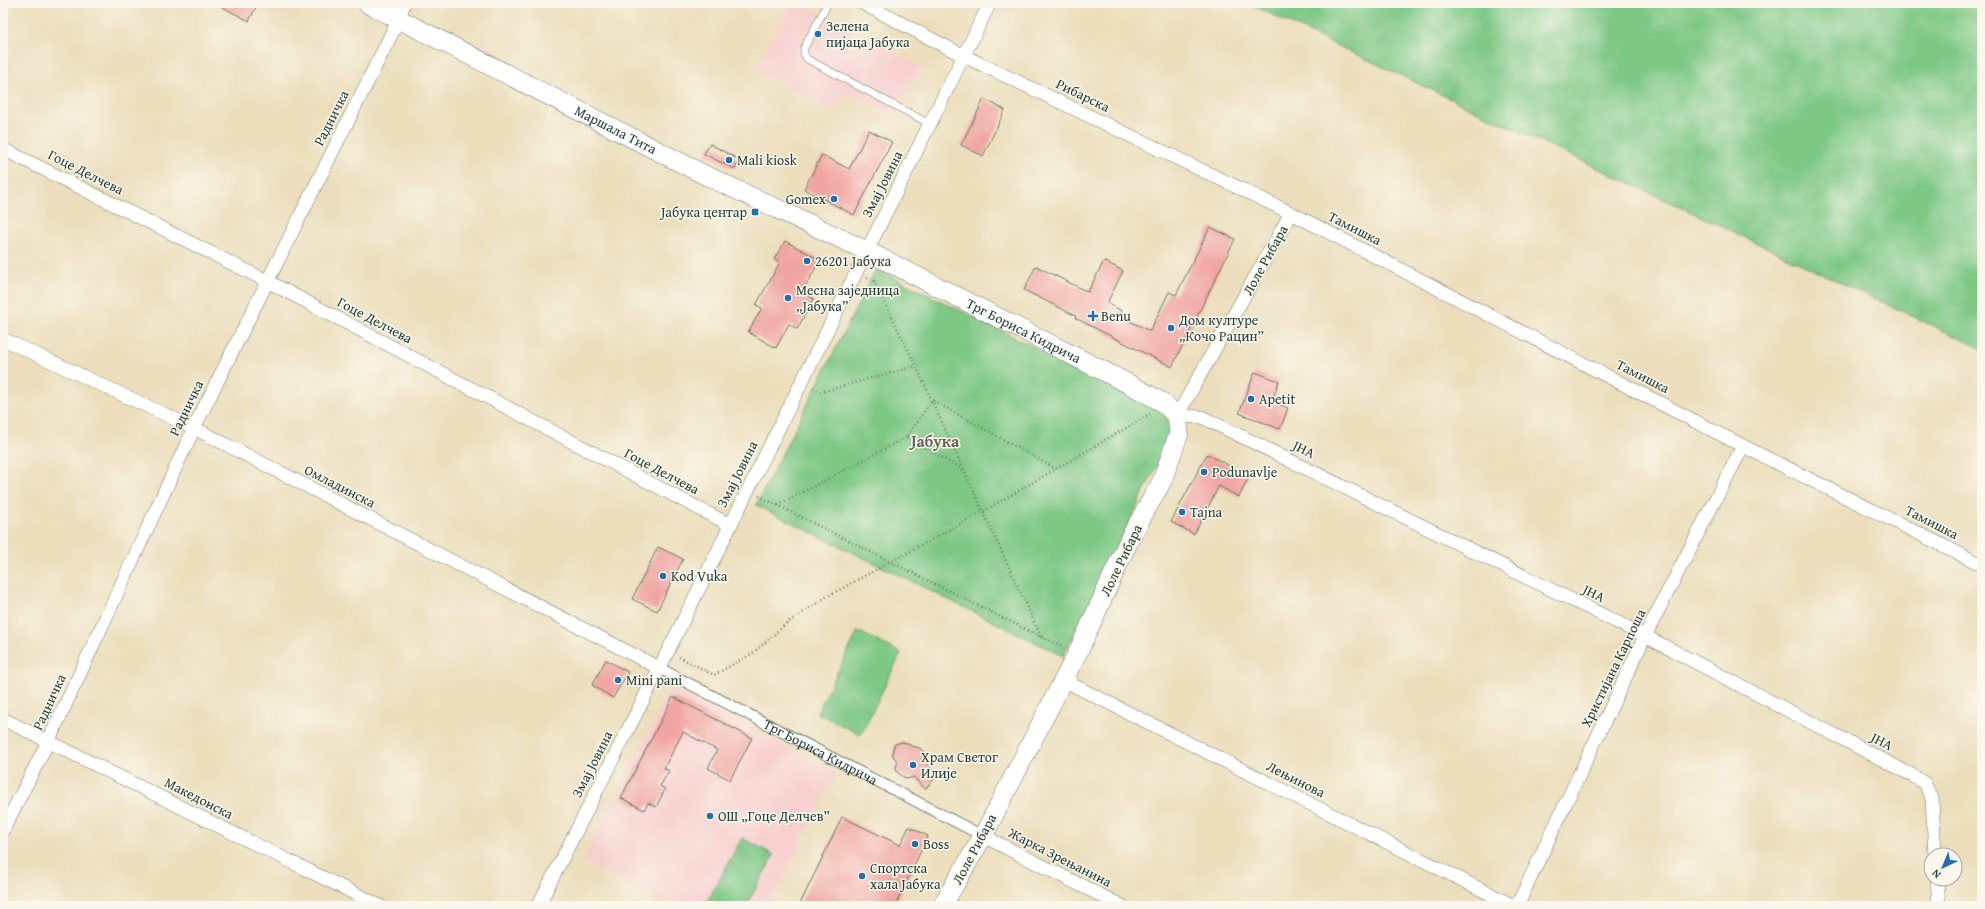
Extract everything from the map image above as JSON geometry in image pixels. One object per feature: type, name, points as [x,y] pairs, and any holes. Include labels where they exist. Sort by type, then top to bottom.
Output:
[{"type":"main road","name":"Маршала Тита","points":[[367,3],[401,11],[703,174],[866,251]]},
{"type":"main road","name":"Трг Бориса Кидрича","points":[[866,251],[1162,402],[1177,416]]},
{"type":"main road","name":"Лоле Рибара","points":[[942,906],[983,836],[1078,652],[1130,538],[1162,481],[1179,433],[1177,416]]},
{"type":"street","name":"Рибарска","points":[[862,3],[964,56],[1291,213]]},
{"type":"street","name":"Змај Јовина","points":[[538,906],[668,651],[990,3]]},
{"type":"street","name":"Радничка","points":[[3,830],[48,740],[194,428],[401,11]]},
{"type":"street","name":"Гоце Делчева","points":[[3,148],[267,281],[730,525]]},
{"type":"street","name":"Лоле Рибара","points":[[1177,416],[1291,213]]},
{"type":"street","name":"Тамишка","points":[[1291,213],[1743,446],[1982,565]]},
{"type":"street","name":"Омладинска","points":[[3,339],[194,428],[659,668]]},
{"type":"street","name":"ЈНА","points":[[1177,416],[1202,417],[1645,636],[1910,774],[1924,783],[1932,798],[1935,847]]},
{"type":"street","name":"Христијана Карпоша","points":[[1516,906],[1645,636],[1743,446]]},
{"type":"street","name":"Трг Бориса Кидрича","points":[[659,668],[983,836]]},
{"type":"street","name":"Лењинова","points":[[1063,680],[1516,906]]},
{"type":"street","name":"Македонска","points":[[3,719],[380,906]]},
{"type":"street","name":"Жарка Зрењанина","points":[[983,836],[1122,906]]},
{"type":"street","points":[[1938,887],[1939,906]]},
{"type":"lane","points":[[828,3],[804,48],[804,54],[807,59],[930,124]]},
{"type":"path","points":[[856,271],[874,281],[932,400],[1041,637]]},
{"type":"path","points":[[801,382],[821,392],[916,366]]},
{"type":"path","points":[[932,400],[1056,469]]},
{"type":"path","points":[[777,505],[906,437],[932,400]]},
{"type":"path","points":[[668,651],[714,675],[753,653],[787,623],[826,597],[984,511],[1146,417],[1162,402]]},
{"type":"path","points":[[906,437],[964,471]]},
{"type":"path","points":[[747,490],[1041,637],[1078,652]]},
{"type":"shaded area","name":"Зелена пијаца Јабука","points":[[790,3],[802,3],[921,66],[895,117],[846,92],[835,112],[755,70]]},
{"type":"shaded area","name":"ОШ „Гоце Делчев”","points":[[671,687],[837,772],[769,906],[671,906],[583,861]]},
{"type":"green space","points":[[1248,3],[1982,3],[1982,349],[1283,20]]},
{"type":"green space","points":[[876,269],[1157,408],[1169,421],[1170,439],[1063,656],[756,505]]},
{"type":"green space","points":[[858,631],[901,653],[861,735],[817,713]]},
{"type":"green space","points":[[742,838],[774,855],[746,906],[714,906],[707,902]]},
{"type":"building","points":[[215,3],[258,3],[249,21]]},
{"type":"building","points":[[984,99],[1005,110],[983,156],[961,145]]},
{"type":"building","points":[[869,130],[892,142],[854,215],[804,189],[822,155],[849,169]]},
{"type":"building","points":[[710,144],[740,160],[735,169],[704,154]]},
{"type":"building","points":[[1210,227],[1235,239],[1172,367],[1075,318],[1076,316],[1024,290],[1036,266],[1088,292],[1104,261],[1123,271],[1107,303],[1122,311],[1119,316],[1150,331],[1169,292],[1176,295]]},
{"type":"building","points":[[785,241],[820,260],[802,292],[814,299],[797,329],[789,324],[776,348],[748,332],[762,308],[756,305],[780,262],[774,259]]},
{"type":"building","points":[[1255,372],[1279,381],[1272,401],[1288,408],[1280,429],[1239,413]]},
{"type":"building","points":[[1207,454],[1249,476],[1239,497],[1219,486],[1194,534],[1171,522]]},
{"type":"building","points":[[658,547],[683,559],[657,611],[632,599]]},
{"type":"building","points":[[606,660],[628,672],[613,698],[592,685]]},
{"type":"building","points":[[673,697],[752,738],[730,780],[708,768],[717,750],[683,732],[664,768],[669,771],[660,786],[665,789],[656,807],[648,803],[644,810],[621,798]]},
{"type":"building","name":"Храм Светог Илије","points":[[902,742],[920,748],[925,753],[927,759],[926,763],[938,775],[925,789],[914,777],[906,779],[897,772],[896,767],[898,762],[893,756],[893,749],[895,744]]},
{"type":"building","name":"Спортска хала Јабука","points":[[842,817],[900,845],[909,827],[928,836],[895,906],[799,906]]},
{"type":"place","name":"Зелена пијаца Јабука","points":[[818,34]]},
{"type":"place","name":"Mali kiosk","points":[[729,160]]},
{"type":"place","name":"Gomex","points":[[834,199]]},
{"type":"place","name":"Јабука центар","points":[[755,212]]},
{"type":"place","name":"26201 Јабука","points":[[807,261]]},
{"type":"place","name":"Месна заједница „Јабука”","points":[[788,298]]},
{"type":"place","name":"Benu","points":[[1093,316]]},
{"type":"place","name":"Дом културе „Кочо Рацин”","points":[[1171,328]]},
{"type":"place","name":"Apetit","points":[[1251,399]]},
{"type":"place","name":"Podunavlje","points":[[1204,472]]},
{"type":"place","name":"Tajna","points":[[1182,512]]},
{"type":"place","name":"Kod Vuka","points":[[663,576]]},
{"type":"place","name":"Mini pani","points":[[618,680]]},
{"type":"place","name":"Храм Светог Илије","points":[[913,765]]},
{"type":"place","name":"ОШ „Гоце Делчев”","points":[[710,816]]},
{"type":"place","name":"Boss","points":[[915,844]]},
{"type":"place","name":"Спортска хала Јабука","points":[[862,876]]},
{"type":"district","name":"Јабука","points":[[935,441]]}]
